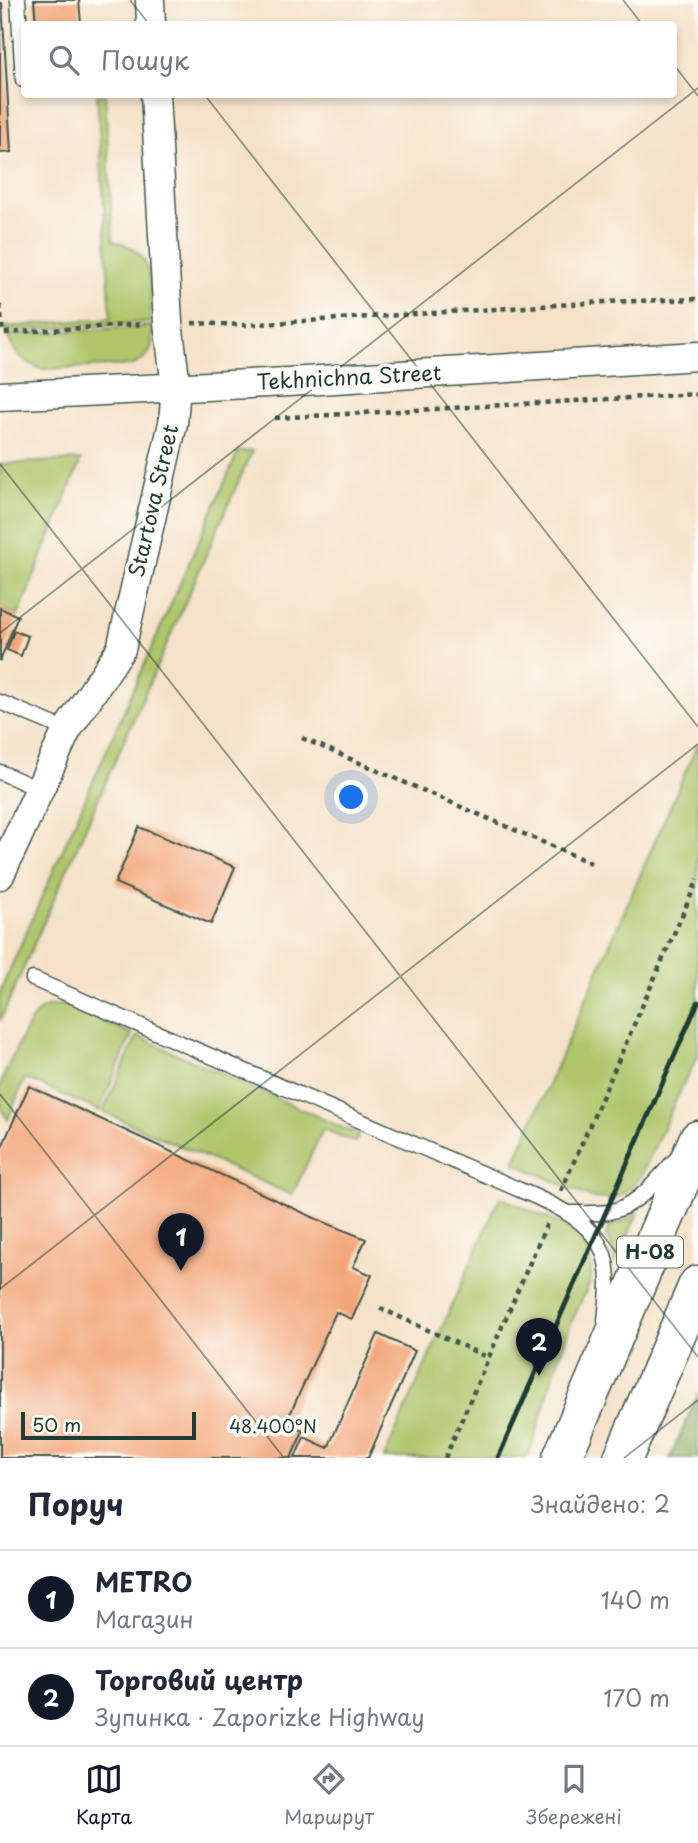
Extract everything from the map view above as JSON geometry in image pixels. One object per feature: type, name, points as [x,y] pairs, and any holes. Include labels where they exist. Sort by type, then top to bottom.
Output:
[{"type":"main road","name":"Н-08","points":[[562,1458],[698,1140]]},
{"type":"main road","name":"Н-08","points":[[624,1458],[698,1285]]},
{"type":"street","points":[[150,0],[151,21]]},
{"type":"street","name":"Startova Street","points":[[0,875],[67,730],[121,649],[173,423],[176,387],[168,322],[155,98]]},
{"type":"street","name":"Tekhnichna Street","points":[[0,396],[288,382],[698,356]]},
{"type":"lane","points":[[19,0],[21,40]]},
{"type":"lane","points":[[0,702],[67,730]]},
{"type":"lane","points":[[0,772],[41,790]]},
{"type":"lane","points":[[33,979],[561,1209],[594,1237],[605,1258],[607,1294],[602,1365]]},
{"type":"lane","points":[[561,1209],[605,1213],[632,1203],[656,1181],[698,1134]]},
{"type":"path","points":[[0,305],[3,333],[168,322],[244,325],[604,302],[698,299]]},
{"type":"path","points":[[275,418],[698,394]]},
{"type":"path","points":[[302,738],[591,863]]},
{"type":"path","points":[[445,1458],[489,1358],[561,1209],[698,879]]},
{"type":"path","points":[[380,1308],[489,1358]]},
{"type":"green space","points":[[97,98],[105,98],[113,241],[137,252],[144,261],[150,282],[151,322],[6,331],[6,327],[111,318]]},
{"type":"green space","points":[[152,326],[149,354],[133,365],[41,369],[20,356],[7,335]]},
{"type":"green space","points":[[252,451],[0,1021],[0,992],[238,452]]},
{"type":"green space","points":[[81,460],[18,616],[0,608],[0,464]]},
{"type":"green space","points":[[698,743],[698,1057],[641,1176],[627,1192],[613,1199],[592,1198],[514,1163]]},
{"type":"green space","points":[[67,1005],[132,1034],[99,1111],[25,1078],[8,1120],[0,1097],[5,1073],[33,1018],[44,1008]]},
{"type":"green space","points":[[137,1036],[359,1135],[355,1142],[323,1129],[292,1195],[103,1112]]},
{"type":"green space","points":[[500,1197],[576,1231],[587,1247],[591,1266],[591,1280],[571,1323],[527,1458],[384,1458]]},
{"type":"green space","points":[[639,1211],[615,1264],[613,1249],[606,1235],[610,1226],[625,1221]]},
{"type":"green space","points":[[698,1394],[698,1458],[670,1458]]},
{"type":"building","points":[[34,0],[79,0],[81,21],[36,21]]},
{"type":"building","points":[[0,3],[11,152],[0,153]]},
{"type":"building","points":[[0,608],[18,616],[0,661]]},
{"type":"building","points":[[14,631],[28,636],[21,656],[7,650]]},
{"type":"building","points":[[139,827],[235,867],[211,924],[115,883]]},
{"type":"building","points":[[29,1086],[321,1221],[366,1239],[353,1267],[372,1275],[352,1319],[336,1312],[286,1423],[303,1431],[291,1458],[0,1458],[0,1151]]},
{"type":"building","points":[[378,1334],[415,1351],[368,1458],[295,1458],[304,1437],[328,1448]]},
{"type":"railway","points":[[498,1458],[698,1002]]},
{"type":"place","name":"METRO","points":[[181,1271]]},
{"type":"place","name":"Торговий центр","points":[[539,1376]]}]
